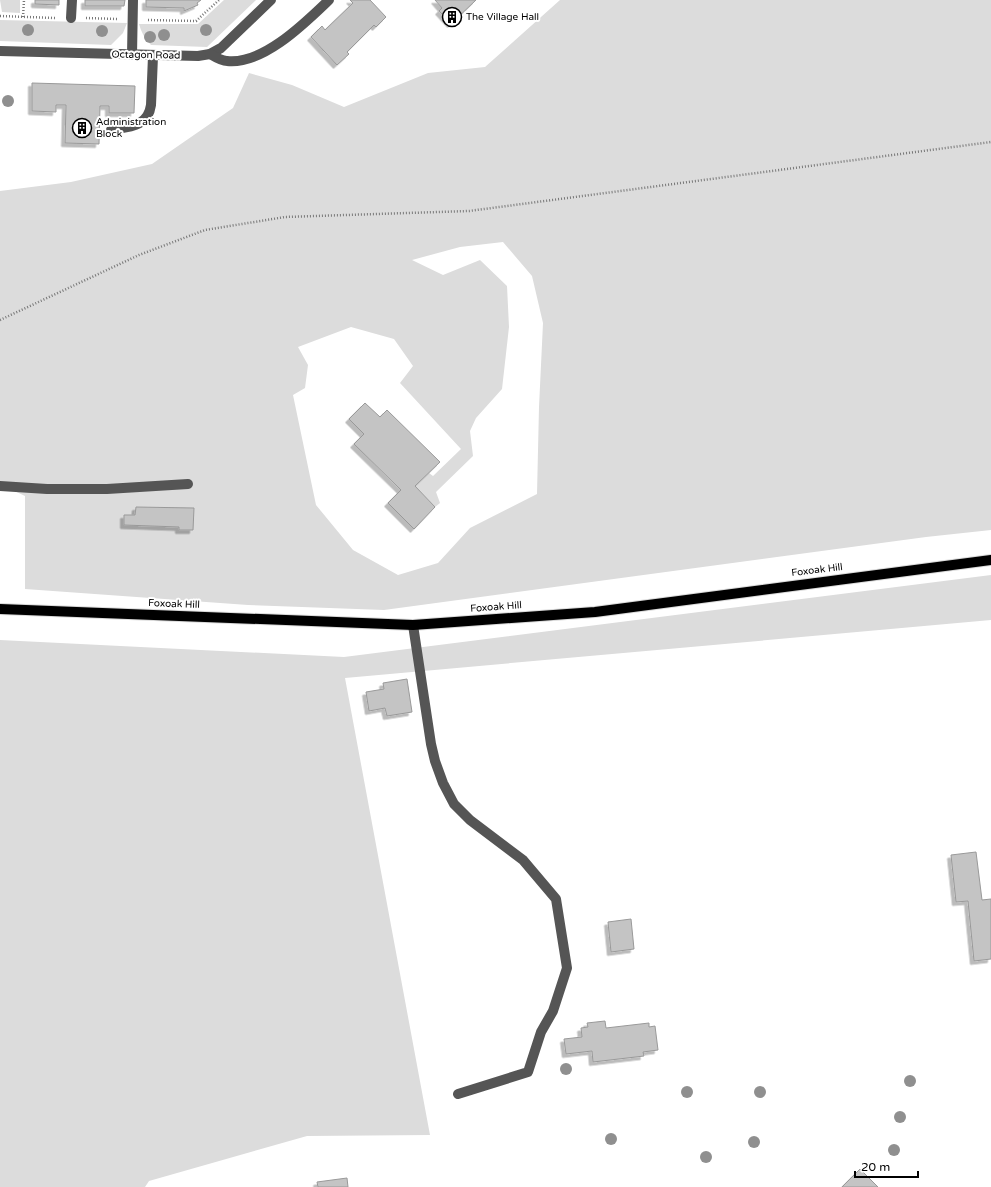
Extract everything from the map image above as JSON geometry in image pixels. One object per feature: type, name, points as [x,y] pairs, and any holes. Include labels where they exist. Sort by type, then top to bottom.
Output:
[{"type":"main road","name":"Foxoak Hill","points":[[0,609],[413,625],[595,612],[991,560]]},
{"type":"street","points":[[71,18],[72,0]]},
{"type":"street","points":[[132,55],[134,0]]},
{"type":"street","points":[[210,54],[220,48],[271,0]]},
{"type":"street","points":[[210,54],[225,61],[234,62],[250,59],[269,49],[285,38],[308,20],[329,0]]},
{"type":"street","name":"Octagon Road","points":[[0,51],[152,56],[198,56],[210,54]]},
{"type":"street","points":[[111,130],[137,125],[146,119],[150,112],[152,56]]},
{"type":"street","points":[[0,486],[47,489],[107,489],[188,484]]},
{"type":"street","points":[[413,625],[431,744],[442,783],[454,804],[470,820],[523,860],[556,899],[567,968],[553,1011],[541,1032],[528,1072],[458,1094]]},
{"type":"path","points":[[23,17],[24,0]]},
{"type":"path","points":[[0,16],[196,21],[218,0]]},
{"type":"path","points":[[0,320],[138,255],[205,230],[285,217],[469,211],[991,142]]},
{"type":"shaded area","points":[[0,0],[20,0],[20,13],[2,12]]},
{"type":"shaded area","points":[[224,0],[256,0],[207,47],[151,45],[139,24],[198,24]]},
{"type":"shaded area","points":[[560,0],[991,0],[991,530],[926,537],[384,610],[248,605],[25,589],[25,496],[0,484],[0,191],[71,182],[152,164],[233,108],[249,73],[292,85],[344,107],[428,73],[485,67]],"holes":[[[503,242],[532,276],[543,323],[537,494],[470,528],[438,563],[398,575],[353,550],[316,505],[293,395],[305,388],[308,365],[298,347],[351,327],[394,339],[413,366],[400,383],[461,449],[433,476],[429,473],[415,486],[435,507],[440,503],[436,492],[473,456],[470,431],[476,418],[502,389],[509,327],[507,286],[480,260],[443,275],[412,260],[460,247]]]},
{"type":"shaded area","points":[[0,20],[127,23],[123,33],[111,45],[0,41]]},
{"type":"shaded area","points":[[991,575],[991,620],[345,678],[430,1135],[307,1136],[149,1181],[145,1187],[0,1187],[0,640],[344,657]]},
{"type":"building","points":[[35,0],[59,0],[59,5],[35,4]]},
{"type":"building","points":[[85,0],[125,0],[124,6],[85,6]]},
{"type":"building","points":[[146,0],[201,0],[197,3],[198,5],[184,11],[184,8],[146,7]]},
{"type":"building","points":[[350,0],[370,0],[386,17],[376,27],[374,25],[347,52],[349,54],[337,65],[311,37],[322,26],[325,30],[353,3]]},
{"type":"building","name":"The Village Hall","points":[[435,0],[476,0],[451,24],[439,11],[442,8]]},
{"type":"building","name":"Administration Block","points":[[32,83],[135,86],[134,113],[109,113],[109,106],[100,106],[99,144],[65,143],[66,105],[56,105],[56,112],[32,111]]},
{"type":"building","points":[[365,403],[380,417],[387,410],[440,462],[415,486],[435,507],[414,529],[388,503],[401,490],[354,444],[364,434],[349,419]]},
{"type":"building","points":[[136,507],[194,508],[193,530],[179,530],[179,527],[124,525],[124,515],[135,515]]},
{"type":"building","points":[[407,679],[412,712],[387,716],[385,708],[369,711],[366,692],[384,689],[383,683]]},
{"type":"building","points":[[976,852],[982,900],[991,899],[991,959],[974,961],[968,901],[956,902],[951,855]]},
{"type":"building","points":[[631,919],[634,949],[611,952],[608,922]]},
{"type":"building","points":[[605,1021],[606,1028],[649,1023],[649,1027],[655,1026],[658,1050],[643,1052],[644,1056],[593,1062],[592,1051],[566,1054],[564,1039],[582,1037],[581,1028],[588,1027],[587,1023]]},
{"type":"building","points":[[860,1169],[878,1187],[842,1187]]},
{"type":"building","points":[[347,1178],[348,1187],[318,1187],[317,1182]]},
{"type":"place","name":"The Village Hall","points":[[452,17]]},
{"type":"place","name":"Administration Block","points":[[82,128]]}]
